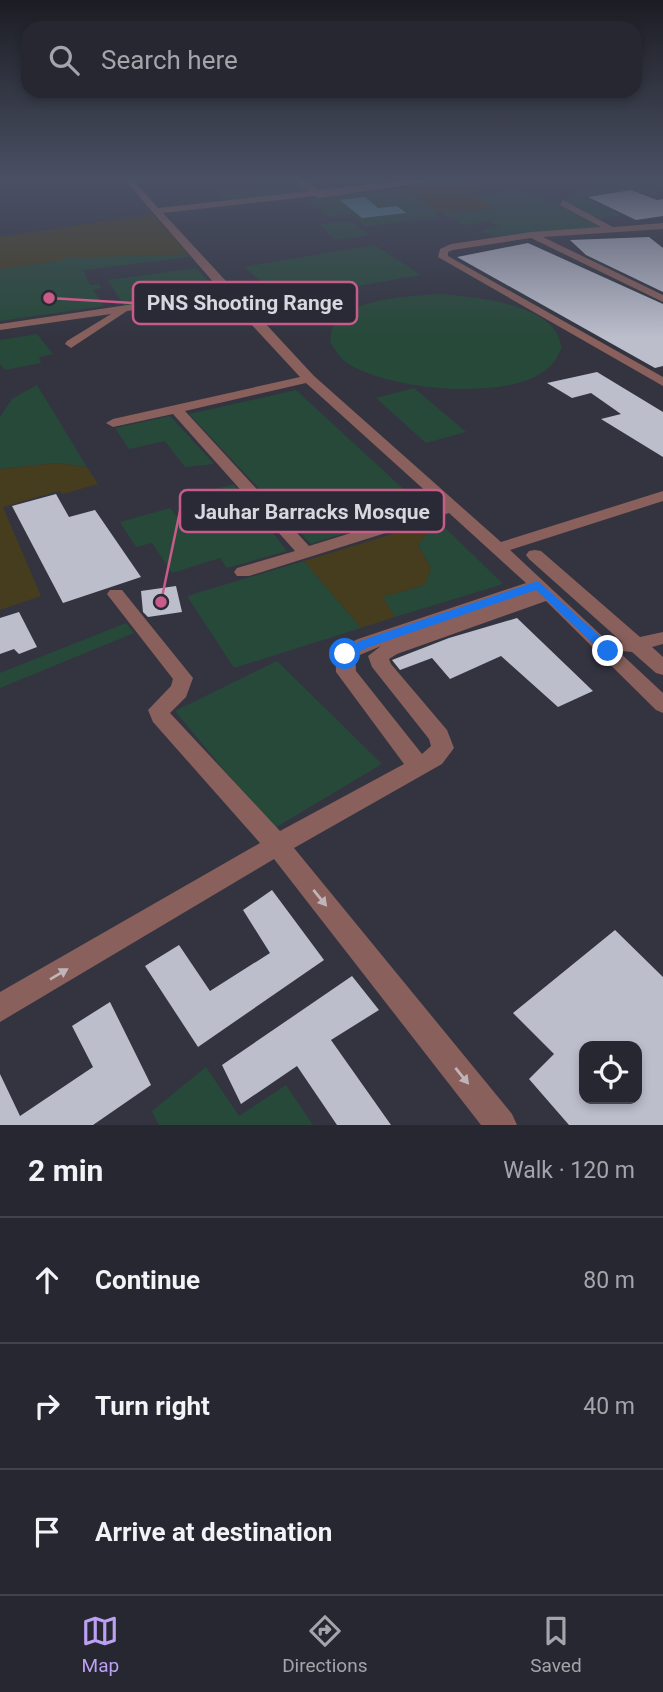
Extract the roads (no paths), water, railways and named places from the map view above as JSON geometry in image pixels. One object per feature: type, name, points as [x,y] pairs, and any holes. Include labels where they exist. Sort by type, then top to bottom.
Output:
[{"type":"street","points":[[174,232],[309,379],[544,590],[663,705]]},
{"type":"street","points":[[583,232],[531,235],[451,247],[443,251],[443,257],[663,382]]},
{"type":"street","points":[[646,232],[663,240]]},
{"type":"street","points":[[531,235],[663,299]]},
{"type":"street","points":[[0,327],[229,293]]},
{"type":"street","points":[[71,344],[128,308]]},
{"type":"street","points":[[113,423],[309,379]]},
{"type":"street","points":[[176,410],[306,553]]},
{"type":"street","points":[[498,548],[663,496]]},
{"type":"street","points":[[243,572],[452,507]]},
{"type":"street","points":[[535,555],[663,668]]},
{"type":"street","points":[[0,1008],[277,845],[435,758],[443,748],[439,736],[382,667],[378,656],[544,590]]},
{"type":"street","points":[[419,767],[346,672],[345,654],[365,644],[544,590]]},
{"type":"street","points":[[116,594],[183,678],[184,684],[159,710],[161,716],[277,845],[501,1125]]},
{"type":"street","points":[[608,651],[663,638]]},
{"type":"place","name":"PNS Shooting Range","points":[[49,298]]},
{"type":"place","name":"Jauhar Barracks Mosque","points":[[161,602]]}]
